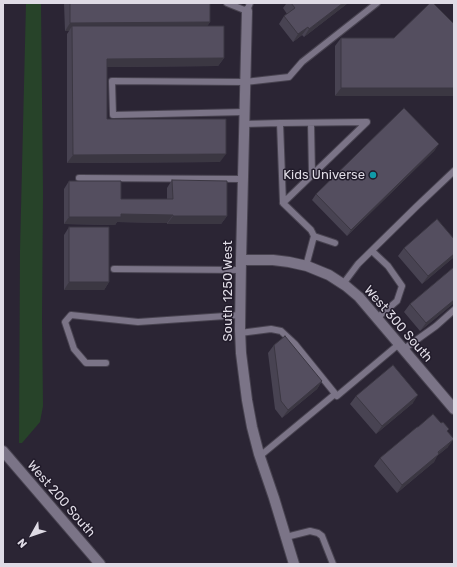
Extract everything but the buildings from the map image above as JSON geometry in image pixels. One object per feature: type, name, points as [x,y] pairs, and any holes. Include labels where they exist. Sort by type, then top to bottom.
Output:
[{"type":"street","name":"South 1250 West","points":[[248,7],[244,112],[240,333],[247,400],[252,427],[294,564]]},
{"type":"street","name":"West 300 South","points":[[241,260],[272,260],[289,262],[306,266],[329,275],[343,284],[359,297],[454,409]]},
{"type":"street","name":"West 200 South","points":[[3,451],[100,564]]},
{"type":"lane","points":[[227,3],[248,7]]},
{"type":"lane","points":[[244,112],[113,115],[112,81],[245,82],[289,77],[302,62],[377,3]]},
{"type":"lane","points":[[244,124],[367,122],[283,203]]},
{"type":"lane","points":[[310,123],[312,175]]},
{"type":"lane","points":[[280,124],[283,203],[311,230],[314,236],[306,266]]},
{"type":"lane","points":[[343,284],[358,264],[454,171]]},
{"type":"lane","points":[[79,178],[243,179]]},
{"type":"lane","points":[[314,236],[335,243]]},
{"type":"lane","points":[[372,251],[388,266],[402,286],[397,301],[377,318]]},
{"type":"lane","points":[[114,269],[241,270]]},
{"type":"lane","points":[[260,456],[335,394],[337,396],[401,347],[436,326],[454,310]]},
{"type":"lane","points":[[106,363],[86,363],[74,349],[65,322],[71,315],[138,322],[240,315]]},
{"type":"lane","points":[[240,333],[271,329],[281,331],[295,344],[335,394]]},
{"type":"lane","points":[[286,537],[310,532],[318,533],[322,536],[333,564]]},
{"type":"green space","points":[[26,3],[41,3],[43,406],[40,422],[22,443],[19,443],[20,250]]},
{"type":"place","name":"Kids Universe","points":[[373,175]]}]
